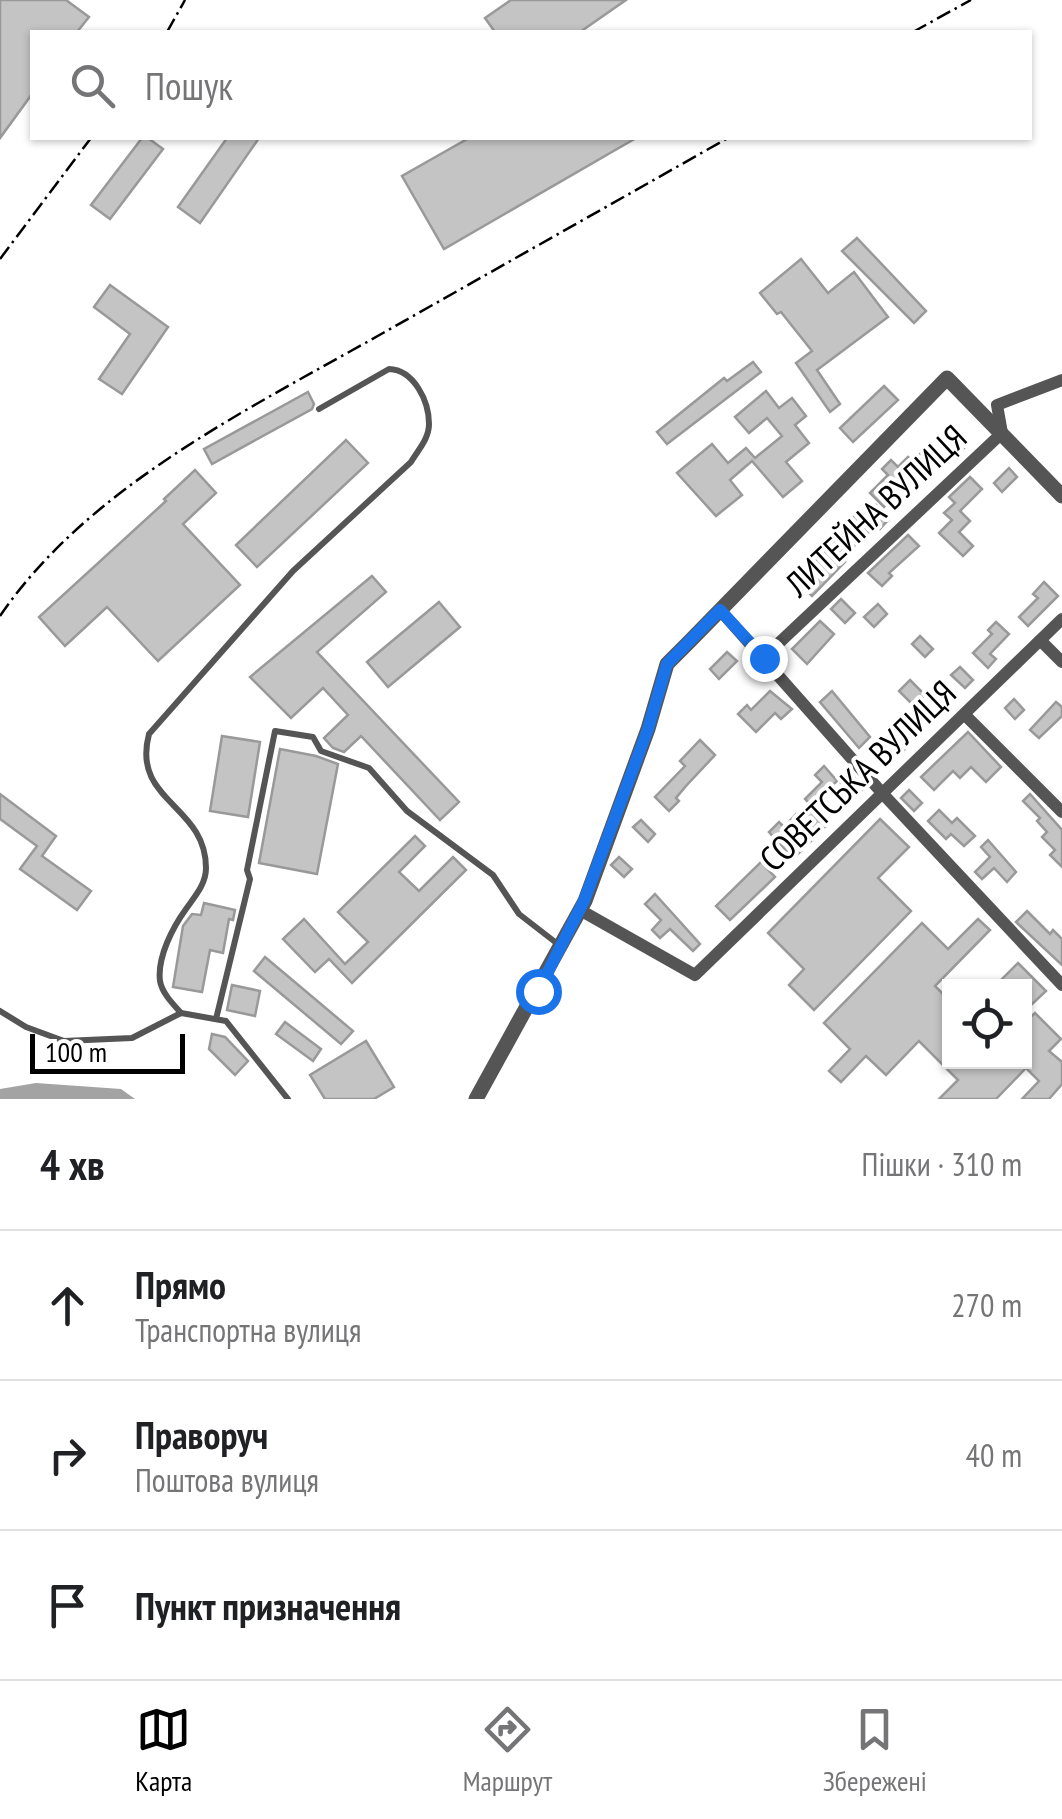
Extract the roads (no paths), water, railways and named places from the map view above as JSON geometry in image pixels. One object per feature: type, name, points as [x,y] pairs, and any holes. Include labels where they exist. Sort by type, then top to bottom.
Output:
[{"type":"street","points":[[476,1099],[580,910],[648,729],[667,664],[947,378],[1062,496]]},
{"type":"street","name":"ЛИТЕЙНА ВУЛИЦЯ","points":[[764,658],[1002,433],[997,405],[1062,380]]},
{"type":"street","points":[[720,610],[883,794],[1062,986]]},
{"type":"street","name":"СОВЕТСЬКА ВУЛИЦЯ","points":[[580,910],[695,975],[1062,619]]},
{"type":"street","points":[[1041,641],[1062,662]]},
{"type":"street","points":[[965,715],[1062,812]]},
{"type":"lane","points":[[288,1099],[226,1022],[181,1013],[160,981],[163,958],[175,925],[204,882],[205,850],[186,816],[149,776],[145,749],[149,734],[293,571],[411,462],[426,440],[429,424],[423,400],[412,378],[396,368],[389,368],[320,408]]},
{"type":"lane","points":[[216,1020],[250,880],[247,870],[275,731],[314,737],[321,751],[368,768],[408,811],[493,875],[520,914],[560,946]]},
{"type":"lane","points":[[0,1011],[26,1027],[64,1040],[132,1038],[181,1013]]},
{"type":"railway","points":[[168,30],[185,0]]},
{"type":"railway","points":[[917,30],[971,0]]},
{"type":"railway","points":[[0,259],[89,140]]},
{"type":"railway","points":[[0,616],[37,570],[79,528],[175,454],[279,391],[724,140]]}]
